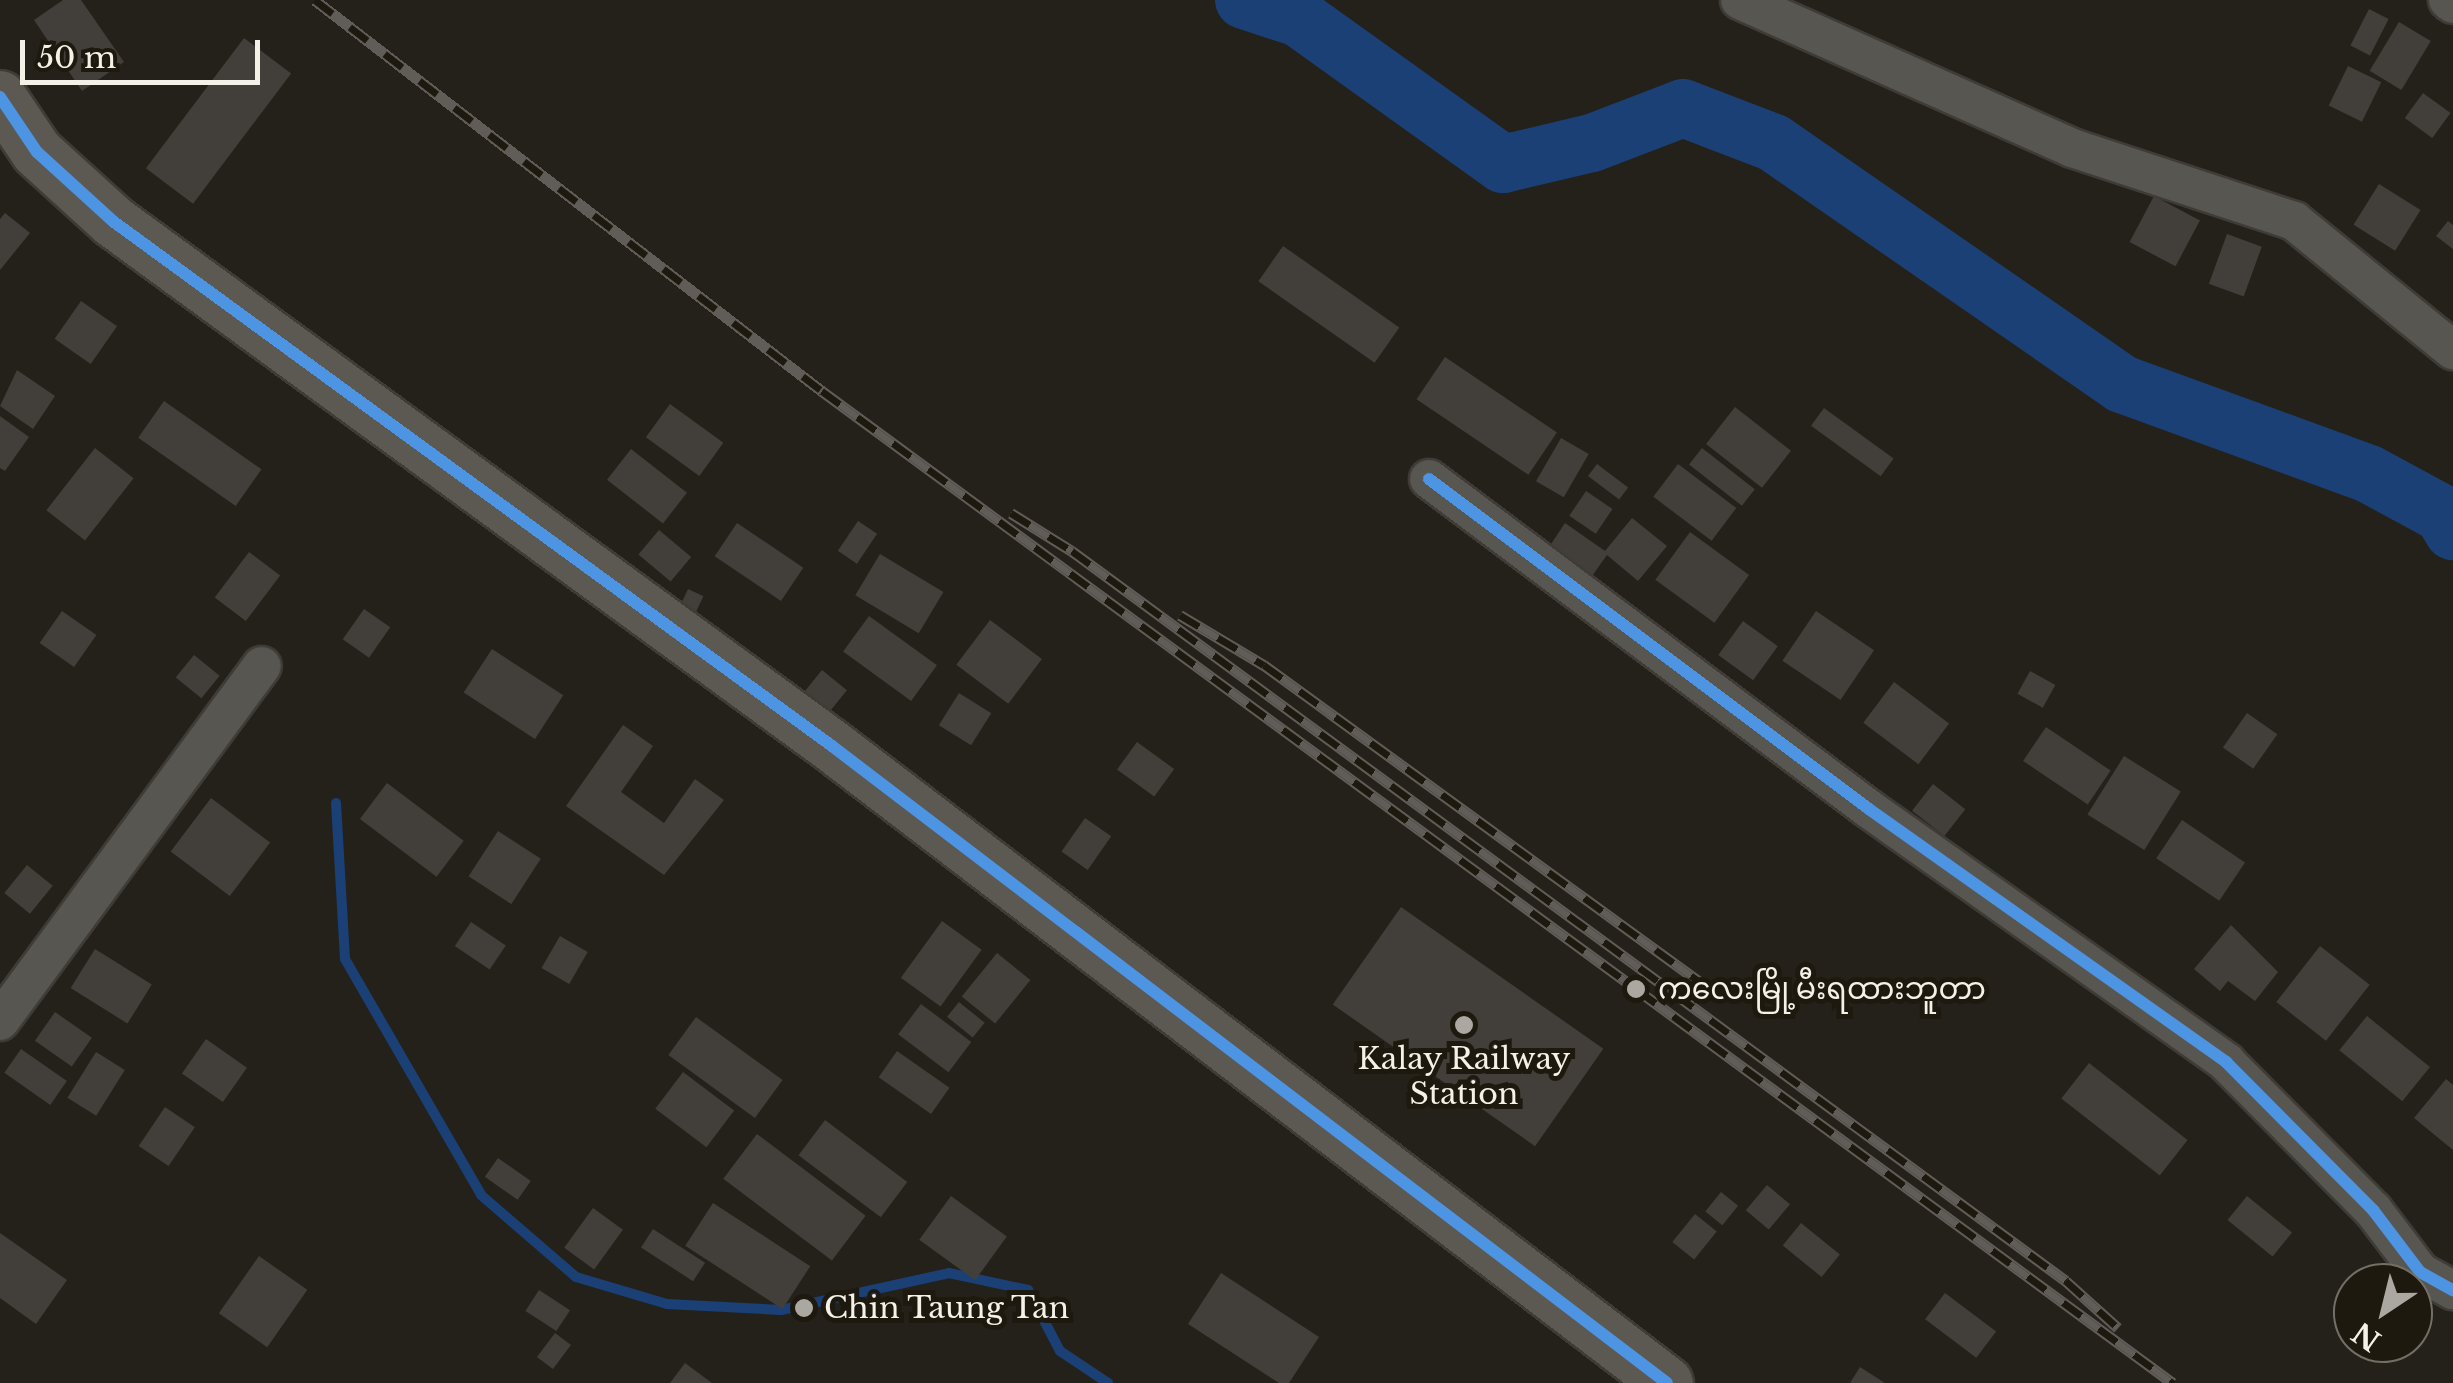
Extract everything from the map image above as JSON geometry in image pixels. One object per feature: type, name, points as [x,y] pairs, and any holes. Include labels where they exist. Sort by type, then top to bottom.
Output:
[{"type":"street","points":[[1740,0],[2072,148],[2294,221],[2453,350]]},
{"type":"street","points":[[1,102],[37,152],[114,222],[832,746],[1667,1383]]},
{"type":"street","points":[[1428,478],[1869,809],[2226,1062],[2374,1210],[2420,1272],[2453,1290]]},
{"type":"street","points":[[0,1021],[262,666]]},
{"type":"building","points":[[63,0],[81,0],[124,62],[82,91],[34,20]]},
{"type":"building","points":[[2369,9],[2389,19],[2370,56],[2350,46]]},
{"type":"building","points":[[2399,22],[2431,41],[2401,90],[2370,71]]},
{"type":"building","points":[[244,38],[291,74],[193,204],[146,168]]},
{"type":"building","points":[[2348,66],[2381,82],[2362,122],[2329,106]]},
{"type":"building","points":[[2423,93],[2451,113],[2432,138],[2405,118]]},
{"type":"building","points":[[2379,184],[2421,210],[2395,251],[2354,225]]},
{"type":"building","points":[[2154,196],[2200,220],[2176,266],[2130,242]]},
{"type":"building","points":[[5,213],[30,233],[0,270],[0,219]]},
{"type":"building","points":[[2448,221],[2453,225],[2453,249],[2436,236]]},
{"type":"building","points":[[2227,234],[2262,247],[2244,296],[2209,284]]},
{"type":"building","points":[[1283,246],[1399,327],[1375,363],[1258,281]]},
{"type":"building","points":[[81,301],[117,326],[91,364],[55,339]]},
{"type":"building","points":[[1445,357],[1557,432],[1528,475],[1416,399]]},
{"type":"building","points":[[17,370],[55,396],[33,429],[0,406]]},
{"type":"building","points":[[164,401],[261,469],[236,506],[138,438]]},
{"type":"building","points":[[670,404],[723,443],[699,476],[646,437]]},
{"type":"building","points":[[1735,407],[1791,451],[1762,488],[1706,444]]},
{"type":"building","points":[[1824,408],[1894,459],[1881,476],[1811,426]]},
{"type":"building","points":[[0,416],[29,437],[5,471],[0,468]]},
{"type":"building","points":[[1561,438],[1589,454],[1564,497],[1536,481]]},
{"type":"building","points":[[95,448],[134,478],[85,540],[46,510]]},
{"type":"building","points":[[1702,448],[1755,489],[1742,506],[1689,465]]},
{"type":"building","points":[[631,449],[687,493],[663,523],[607,480]]},
{"type":"building","points":[[1597,464],[1628,487],[1619,499],[1588,476]]},
{"type":"building","points":[[1678,464],[1736,508],[1712,541],[1653,497]]},
{"type":"building","points":[[1586,491],[1613,509],[1596,534],[1569,516]]},
{"type":"building","points":[[1632,518],[1667,546],[1638,581],[1607,555],[1587,583],[1545,553],[1565,523],[1605,551]]},
{"type":"building","points":[[858,521],[877,534],[857,564],[838,551]]},
{"type":"building","points":[[737,523],[803,568],[781,601],[715,556]]},
{"type":"building","points":[[659,530],[691,557],[671,582],[638,555]]},
{"type":"building","points":[[1690,532],[1749,575],[1714,623],[1655,580]]},
{"type":"building","points":[[249,552],[280,575],[246,621],[215,598]]},
{"type":"building","points":[[880,554],[943,592],[919,633],[855,595]]},
{"type":"building","points":[[688,589],[703,596],[694,616],[679,609]]},
{"type":"building","points":[[364,609],[390,627],[369,658],[343,639]]},
{"type":"building","points":[[62,611],[96,635],[74,667],[40,643]]},
{"type":"building","points":[[1816,611],[1874,650],[1840,700],[1782,661]]},
{"type":"building","points":[[869,616],[937,665],[911,701],[843,652]]},
{"type":"building","points":[[990,620],[1042,659],[1008,704],[956,665]]},
{"type":"building","points":[[1743,621],[1778,646],[1753,680],[1718,655]]},
{"type":"building","points":[[492,649],[563,695],[535,739],[464,693]]},
{"type":"building","points":[[194,655],[220,676],[201,698],[176,678]]},
{"type":"building","points":[[822,670],[847,690],[829,712],[804,692]]},
{"type":"building","points":[[2030,671],[2055,685],[2043,708],[2017,694]]},
{"type":"building","points":[[1894,682],[1949,724],[1918,764],[1863,723]]},
{"type":"building","points":[[959,693],[991,713],[971,745],[939,725]]},
{"type":"building","points":[[2247,713],[2277,734],[2253,769],[2223,747]]},
{"type":"building","points":[[623,725],[653,746],[621,792],[664,823],[695,779],[724,800],[664,875],[566,806]]},
{"type":"building","points":[[2046,727],[2111,771],[2088,805],[2023,761]]},
{"type":"building","points":[[1137,742],[1174,769],[1154,797],[1117,770]]},
{"type":"building","points":[[2124,756],[2181,792],[2144,850],[2087,815]]},
{"type":"building","points":[[387,783],[464,841],[437,877],[360,819]]},
{"type":"building","points":[[1933,784],[1965,809],[1944,836],[1912,811]]},
{"type":"building","points":[[211,798],[270,843],[230,896],[171,852]]},
{"type":"building","points":[[1085,818],[1111,836],[1088,870],[1061,852]]},
{"type":"building","points":[[2182,820],[2245,862],[2219,901],[2156,858]]},
{"type":"building","points":[[498,831],[541,859],[511,904],[469,876]]},
{"type":"building","points":[[27,865],[53,886],[30,914],[4,893]]},
{"type":"building","name":"Kalay Railway Station","points":[[1401,907],[1603,1049],[1535,1146],[1333,1004]]},
{"type":"building","points":[[942,921],[982,950],[940,1006],[901,978]]},
{"type":"building","points":[[471,922],[506,945],[490,970],[455,946]]},
{"type":"building","points":[[2231,925],[2278,972],[2255,1001],[2228,981],[2220,991],[2194,969]]},
{"type":"building","points":[[560,936],[588,952],[569,984],[542,968]]},
{"type":"building","points":[[2320,946],[2370,985],[2326,1041],[2276,1002]]},
{"type":"building","points":[[95,949],[152,985],[127,1024],[71,988]]},
{"type":"building","points":[[997,953],[1030,980],[995,1024],[962,997]]},
{"type":"building","points":[[959,1002],[985,1023],[973,1038],[947,1017]]},
{"type":"building","points":[[921,1004],[971,1042],[948,1072],[898,1034]]},
{"type":"building","points":[[55,1012],[92,1038],[72,1066],[35,1041]]},
{"type":"building","points":[[2367,1016],[2430,1067],[2402,1101],[2339,1050]]},
{"type":"building","points":[[696,1017],[783,1080],[755,1118],[668,1055]]},
{"type":"building","points":[[206,1039],[247,1068],[223,1102],[182,1073]]},
{"type":"building","points":[[21,1049],[67,1081],[50,1105],[4,1073]]},
{"type":"building","points":[[897,1051],[949,1088],[931,1114],[879,1077]]},
{"type":"building","points":[[96,1052],[125,1070],[96,1116],[67,1098]]},
{"type":"building","points":[[2089,1063],[2188,1140],[2160,1175],[2061,1098]]},
{"type":"building","points":[[683,1072],[734,1111],[706,1147],[655,1109]]},
{"type":"building","points":[[2446,1079],[2453,1085],[2453,1150],[2414,1118]]},
{"type":"building","points":[[165,1107],[195,1127],[169,1166],[139,1146]]},
{"type":"building","points":[[825,1120],[907,1182],[881,1217],[799,1155]]},
{"type":"building","points":[[757,1134],[866,1216],[832,1261],[723,1179]]},
{"type":"building","points":[[498,1158],[531,1181],[518,1200],[485,1177]]},
{"type":"building","points":[[1767,1185],[1790,1204],[1769,1230],[1746,1210]]},
{"type":"building","points":[[1721,1192],[1738,1206],[1722,1225],[1705,1211]]},
{"type":"building","points":[[951,1196],[1007,1237],[975,1280],[919,1240]]},
{"type":"building","points":[[2247,1196],[2292,1233],[2273,1257],[2227,1220]]},
{"type":"building","points":[[713,1203],[810,1266],[783,1309],[685,1246]]},
{"type":"building","points":[[593,1208],[623,1230],[594,1269],[564,1248]]},
{"type":"building","points":[[1695,1214],[1717,1232],[1694,1260],[1672,1242]]},
{"type":"building","points":[[1801,1223],[1840,1254],[1822,1277],[1783,1246]]},
{"type":"building","points":[[653,1229],[705,1263],[693,1281],[641,1247]]},
{"type":"building","points":[[0,1233],[67,1280],[36,1324],[0,1298]]},
{"type":"building","points":[[259,1256],[307,1290],[267,1347],[219,1313]]},
{"type":"building","points":[[1221,1273],[1319,1337],[1289,1383],[1279,1383],[1188,1324]]},
{"type":"building","points":[[539,1290],[570,1310],[556,1331],[525,1311]]},
{"type":"building","points":[[1945,1293],[1996,1332],[1976,1358],[1925,1319]]},
{"type":"building","points":[[555,1333],[571,1345],[553,1369],[537,1357]]},
{"type":"building","points":[[685,1363],[712,1383],[670,1383]]},
{"type":"building","points":[[1860,1367],[1885,1383],[1850,1383]]},
{"type":"waterway","points":[[1244,0],[1299,18],[1503,164],[1592,143],[1683,108],[1774,143],[2122,384],[2369,474],[2443,514],[2453,531]]},
{"type":"waterway","points":[[336,803],[345,959],[481,1195],[576,1277],[667,1304],[781,1310],[949,1273],[1028,1290],[1060,1351],[1108,1383]]},
{"type":"railway","points":[[315,0],[822,391],[2173,1383]]},
{"type":"railway","points":[[1011,513],[1072,551],[2066,1281],[2118,1328]]},
{"type":"railway","points":[[1180,615],[1264,665],[1700,982]]},
{"type":"cycle path","points":[[0,97],[37,152],[114,222],[832,746],[1667,1383]]},
{"type":"cycle path","points":[[1429,479],[1869,809],[2226,1062],[2373,1210],[2420,1272],[2453,1290]]},
{"type":"place","name":"ကလေးမြို့မီးရထားဘူတာ","points":[[1636,989]]},
{"type":"place","name":"Kalay Railway Station","points":[[1464,1025]]},
{"type":"place","name":"Chin Taung Tan","points":[[804,1308]]}]
